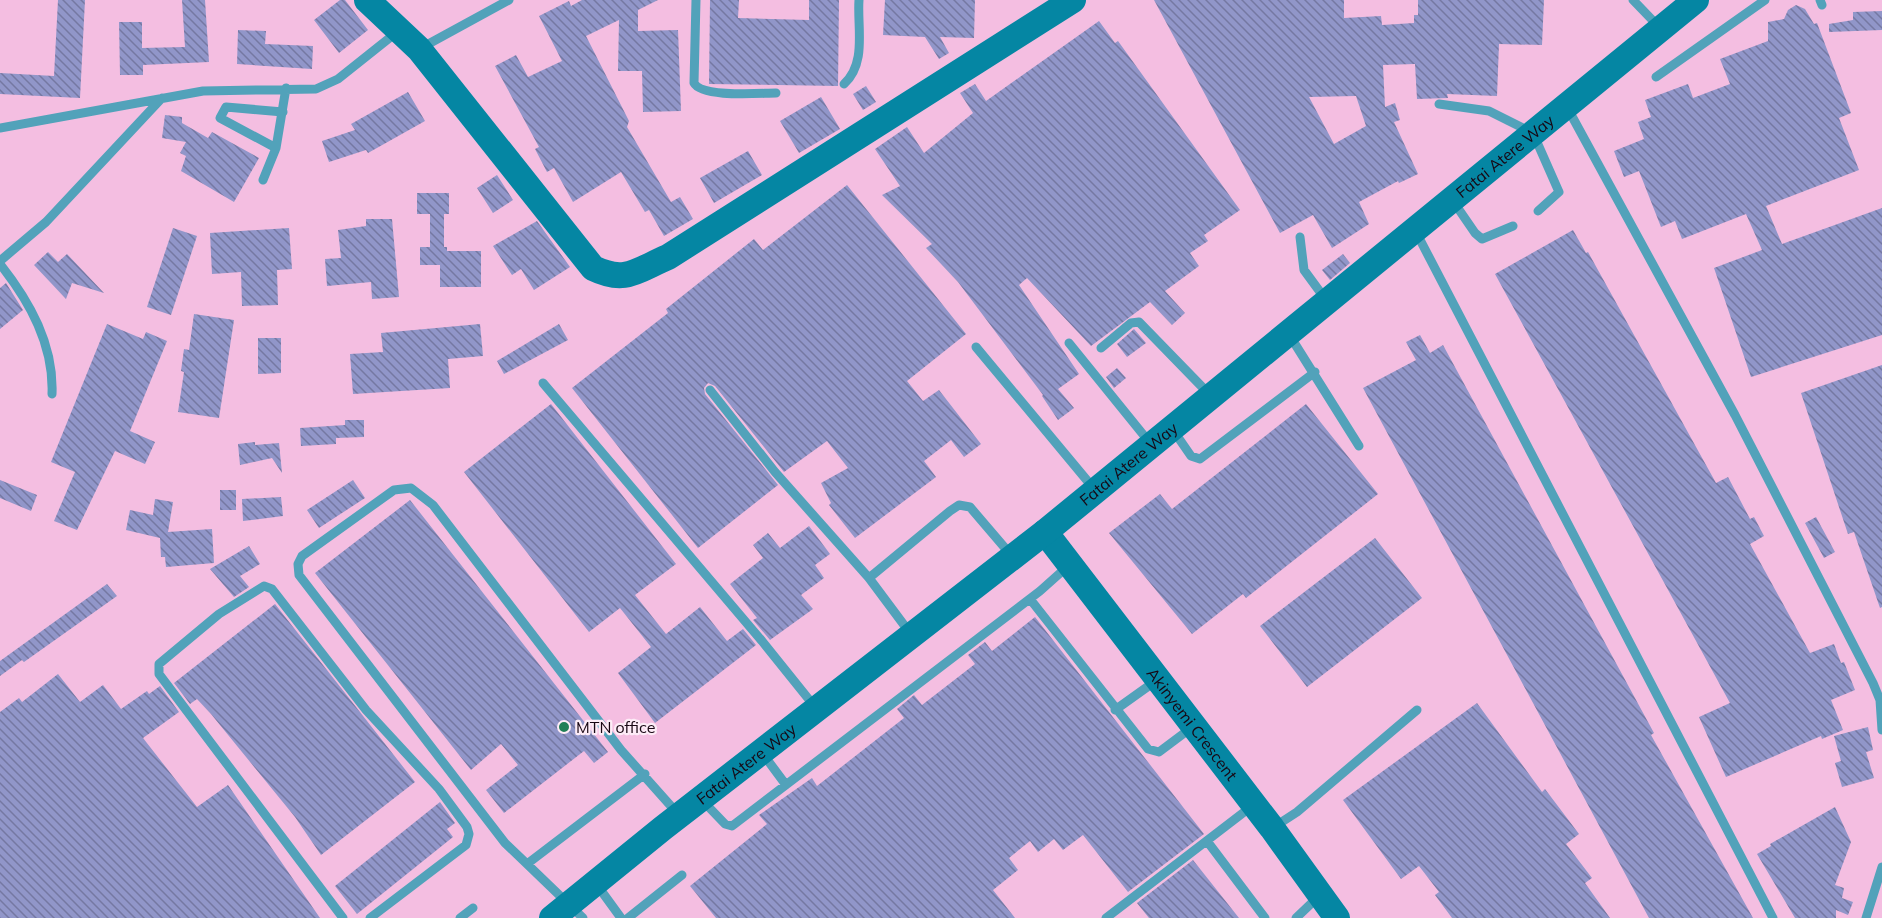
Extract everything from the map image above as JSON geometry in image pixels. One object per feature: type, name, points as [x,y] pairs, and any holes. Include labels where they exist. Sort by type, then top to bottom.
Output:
[{"type":"street","points":[[369,0],[419,49],[593,268],[611,276],[624,276],[668,257],[1072,0]]},
{"type":"street","name":"Fatai Atere Way","points":[[568,914],[596,883],[1045,532],[1696,0]]},
{"type":"street","name":"Akinyemi Crescent","points":[[1045,532],[1254,804],[1337,918]]},
{"type":"lane","points":[[419,49],[509,0]]},
{"type":"lane","points":[[696,0],[694,83],[696,87],[708,92],[777,93]]},
{"type":"lane","points":[[844,84],[856,72],[859,58],[858,0]]},
{"type":"lane","points":[[1633,0],[1660,29]]},
{"type":"lane","points":[[1656,77],[1765,0]]},
{"type":"lane","points":[[0,128],[203,91],[316,88],[338,79],[399,30]]},
{"type":"lane","points":[[262,180],[276,148],[286,88]]},
{"type":"lane","points":[[52,394],[52,380],[44,341],[22,295],[0,263],[46,222],[162,98]]},
{"type":"lane","points":[[1439,105],[1485,110],[1533,133],[1558,192],[1538,211]]},
{"type":"lane","points":[[276,148],[220,118],[226,107],[283,112]]},
{"type":"lane","points":[[1567,107],[1735,415],[1873,683],[1881,708],[1882,730]]},
{"type":"lane","points":[[1452,200],[1475,234],[1482,238],[1513,225]]},
{"type":"lane","points":[[1414,230],[1773,918]]},
{"type":"lane","points":[[1300,237],[1304,270],[1327,302]]},
{"type":"lane","points":[[1101,348],[1131,323],[1139,322],[1210,396]]},
{"type":"lane","points":[[1288,334],[1315,372],[1359,446]]},
{"type":"lane","points":[[1069,343],[1152,445]]},
{"type":"lane","points":[[976,347],[1096,491]]},
{"type":"lane","points":[[1172,428],[1191,456],[1200,459],[1315,372]]},
{"type":"lane","points":[[543,383],[762,641],[816,709]]},
{"type":"lane","points":[[710,390],[775,472],[869,578],[912,635]]},
{"type":"lane","points":[[568,914],[527,864],[505,843],[312,596],[298,572],[302,556],[394,490],[411,488],[420,493],[434,505],[621,750],[645,774],[679,816]]},
{"type":"lane","points":[[869,578],[959,505],[970,507],[1012,557]]},
{"type":"lane","points":[[701,799],[725,824],[732,826],[1030,599],[1070,564]]},
{"type":"lane","points":[[343,918],[159,674],[159,663],[219,614],[264,586],[272,589],[366,710],[439,789],[467,827],[469,834],[466,844],[370,918]]},
{"type":"lane","points":[[1030,599],[1116,711],[1152,752],[1165,748],[1194,726]]},
{"type":"lane","points":[[1116,711],[1158,680]]},
{"type":"lane","points":[[1272,828],[1297,812],[1417,710]]},
{"type":"lane","points":[[761,752],[786,785]]},
{"type":"lane","points":[[527,864],[645,774]]},
{"type":"lane","points":[[1106,918],[1254,804]]},
{"type":"lane","points":[[1207,841],[1265,918]]},
{"type":"lane","points":[[1866,918],[1880,880],[1882,867]]},
{"type":"lane","points":[[628,918],[682,875]]},
{"type":"lane","points":[[596,883],[621,918]]},
{"type":"lane","points":[[1296,918],[1321,895]]},
{"type":"lane","points":[[460,918],[472,908]]},
{"type":"building","points":[[58,0],[85,0],[80,98],[0,94],[0,73],[54,76]]},
{"type":"building","points":[[182,0],[205,0],[209,62],[143,65],[143,75],[120,75],[119,22],[142,22],[142,48],[185,47]]},
{"type":"building","points":[[340,0],[345,0],[368,30],[339,53],[314,20]]},
{"type":"building","points":[[582,0],[658,0],[638,10],[638,31],[678,30],[681,111],[643,112],[642,71],[618,71],[619,20],[586,36],[629,121],[627,127],[671,202],[680,197],[693,219],[664,236],[649,210],[645,212],[621,172],[573,202],[554,168],[547,172],[535,149],[539,147],[495,66],[516,55],[528,77],[562,61],[539,16],[569,1],[571,6]]},
{"type":"building","points":[[710,0],[739,0],[738,18],[809,20],[809,0],[839,0],[838,86],[709,84]]},
{"type":"building","points":[[885,0],[975,0],[974,38],[940,37],[949,53],[939,59],[925,37],[883,35]]},
{"type":"building","points":[[1154,0],[1344,0],[1344,18],[1381,16],[1382,25],[1414,23],[1414,15],[1418,15],[1418,0],[1544,0],[1542,45],[1499,44],[1497,96],[1447,94],[1448,98],[1417,99],[1415,64],[1383,65],[1385,107],[1395,103],[1400,120],[1394,122],[1418,174],[1399,183],[1398,181],[1359,202],[1369,224],[1332,248],[1313,215],[1280,233]],"holes":[[[1356,96],[1366,126],[1334,144],[1309,97]]]},
{"type":"building","points":[[1796,5],[1805,9],[1814,24],[1817,23],[1851,113],[1839,118],[1859,170],[1766,206],[1782,244],[1882,208],[1882,335],[1751,377],[1714,268],[1762,250],[1746,214],[1682,239],[1675,221],[1661,227],[1639,171],[1624,177],[1614,151],[1644,139],[1638,122],[1651,117],[1645,100],[1688,84],[1693,98],[1730,84],[1720,59],[1768,41],[1768,22],[1784,19],[1788,10]]},
{"type":"building","points":[[1882,11],[1882,30],[1829,32],[1829,24],[1853,20],[1853,12]]},
{"type":"building","points":[[1099,21],[1115,43],[1118,41],[1240,210],[1204,235],[1208,241],[1190,253],[1199,266],[1165,291],[1185,313],[1172,325],[1150,302],[1091,346],[1027,278],[1019,285],[1079,374],[1058,389],[1074,408],[1058,420],[1043,395],[958,282],[926,248],[932,244],[882,195],[900,186],[875,149],[907,127],[924,153],[973,113],[960,93],[975,84],[986,101]]},
{"type":"building","points":[[238,30],[266,31],[265,44],[313,46],[312,69],[237,64]]},
{"type":"building","points":[[866,86],[876,102],[863,110],[853,94]]},
{"type":"building","points":[[408,92],[425,121],[368,153],[366,150],[329,162],[322,141],[355,130],[351,124]]},
{"type":"building","points":[[821,97],[840,129],[799,153],[780,121]]},
{"type":"building","points":[[165,115],[182,117],[182,123],[208,138],[212,132],[259,158],[234,202],[181,171],[186,156],[180,153],[186,142],[162,138]]},
{"type":"building","points":[[748,151],[762,175],[714,203],[700,178]]},
{"type":"building","points":[[497,175],[513,200],[493,213],[477,188]]},
{"type":"building","points":[[847,185],[966,334],[907,381],[923,401],[939,390],[981,444],[964,457],[951,440],[924,461],[936,477],[855,538],[829,505],[831,503],[821,483],[848,468],[827,441],[784,472],[715,386],[708,383],[704,388],[705,394],[778,485],[698,548],[572,388],[668,313],[666,309],[754,239],[763,250]]},
{"type":"building","points":[[417,193],[449,193],[449,214],[444,214],[444,247],[447,247],[447,251],[481,251],[481,287],[440,287],[440,265],[420,265],[420,247],[430,247],[430,214],[417,214]]},
{"type":"building","points":[[366,219],[392,219],[399,297],[372,299],[371,282],[327,286],[325,259],[341,258],[338,230],[366,226]]},
{"type":"building","points":[[537,221],[570,267],[534,290],[521,269],[512,275],[493,246]]},
{"type":"building","points":[[173,228],[197,236],[171,315],[147,307]]},
{"type":"building","points":[[289,228],[292,269],[277,270],[278,305],[242,306],[241,272],[212,274],[210,233]]},
{"type":"building","points":[[1573,230],[1586,253],[1588,252],[1716,483],[1728,477],[1750,519],[1754,517],[1764,536],[1750,544],[1810,653],[1834,644],[1841,663],[1844,662],[1855,690],[1831,700],[1843,730],[1822,739],[1821,736],[1726,777],[1699,717],[1730,703],[1495,274]]},
{"type":"building","points":[[48,252],[58,262],[67,254],[104,293],[72,283],[66,299],[34,265]]},
{"type":"building","points":[[1343,254],[1350,263],[1330,280],[1322,270]]},
{"type":"building","points":[[6,283],[23,310],[0,329],[0,288]]},
{"type":"building","points":[[194,314],[234,320],[219,418],[178,412],[184,372],[181,371],[184,349],[189,350]]},
{"type":"building","points":[[107,324],[143,339],[146,332],[167,341],[130,431],[155,442],[145,464],[115,451],[77,530],[54,521],[75,472],[51,462]]},
{"type":"building","points":[[480,324],[483,356],[448,359],[450,388],[353,394],[350,354],[383,352],[381,333]]},
{"type":"building","points":[[559,324],[568,340],[504,374],[497,361]]},
{"type":"building","points":[[1134,329],[1146,343],[1127,357],[1117,344]]},
{"type":"building","points":[[1420,335],[1430,353],[1443,345],[1654,733],[1651,735],[1753,918],[1649,918],[1363,388],[1416,360],[1406,342]]},
{"type":"building","points":[[258,338],[281,338],[281,373],[258,374]]},
{"type":"building","points":[[1882,365],[1882,607],[1880,608],[1854,532],[1848,534],[1801,393]]},
{"type":"building","points":[[1117,368],[1126,378],[1114,388],[1106,377]]},
{"type":"building","points":[[551,404],[676,564],[635,595],[666,634],[700,607],[727,641],[743,629],[756,645],[655,723],[618,673],[651,647],[620,608],[589,632],[464,472]]},
{"type":"building","points":[[1306,404],[1378,494],[1246,598],[1243,594],[1192,634],[1109,533],[1160,494],[1172,509]]},
{"type":"building","points":[[345,420],[364,420],[364,437],[336,438],[336,444],[301,446],[300,428],[345,425]]},
{"type":"building","points":[[255,442],[255,445],[279,443],[282,473],[272,458],[240,465],[238,444]]},
{"type":"building","points":[[0,480],[37,495],[31,511],[0,498]]},
{"type":"building","points":[[353,480],[365,498],[319,528],[307,510]]},
{"type":"building","points":[[220,490],[236,490],[236,510],[220,510]]},
{"type":"building","points":[[281,497],[283,516],[243,521],[242,499]]},
{"type":"building","points":[[155,499],[173,502],[168,532],[212,529],[214,563],[166,567],[165,557],[161,557],[160,538],[126,530],[130,510],[153,515]]},
{"type":"building","points":[[410,500],[608,752],[594,763],[584,751],[504,813],[486,790],[518,765],[501,744],[471,770],[315,573]]},
{"type":"building","points":[[1816,517],[1835,552],[1824,558],[1805,523]]},
{"type":"building","points":[[809,526],[830,554],[815,565],[824,578],[801,595],[813,609],[770,640],[753,620],[757,618],[730,584],[763,558],[753,545],[768,533],[780,548]]},
{"type":"building","points":[[1375,538],[1422,598],[1307,687],[1260,626]]},
{"type":"building","points":[[249,546],[260,564],[240,576],[249,587],[234,597],[210,569]]},
{"type":"building","points":[[107,584],[117,596],[24,662],[22,660],[0,676],[0,661]]},
{"type":"building","points":[[275,604],[415,782],[321,855],[295,817],[211,714],[197,699],[190,704],[174,683]]},
{"type":"building","points":[[1035,617],[1204,834],[1128,892],[1083,835],[1063,850],[1054,839],[1038,852],[1030,841],[1009,858],[1018,870],[993,890],[1015,918],[716,918],[690,886],[767,824],[759,815],[812,778],[817,786],[904,718],[897,709],[914,695],[922,705],[975,664],[968,655],[985,642],[992,651]]},
{"type":"building","points":[[58,674],[80,702],[103,685],[121,709],[147,691],[149,694],[160,686],[179,712],[143,738],[197,807],[228,785],[320,918],[0,918],[0,712],[19,698],[22,702]]},
{"type":"building","points":[[1477,703],[1542,792],[1545,789],[1579,834],[1566,844],[1592,878],[1585,883],[1610,918],[1452,918],[1435,895],[1439,892],[1419,866],[1401,879],[1343,800]]},
{"type":"building","points":[[1868,727],[1873,750],[1866,752],[1874,778],[1842,787],[1835,763],[1841,761],[1834,736]]},
{"type":"building","points":[[440,802],[455,823],[447,829],[453,837],[357,914],[335,886]]},
{"type":"building","points":[[1835,807],[1851,842],[1835,885],[1844,888],[1842,898],[1853,902],[1848,915],[1836,910],[1836,918],[1795,918],[1757,854],[1771,846],[1770,844]]},
{"type":"building","points":[[1193,860],[1239,918],[1149,918],[1137,903]]},
{"type":"place","name":"MTN office","points":[[564,727]]}]
